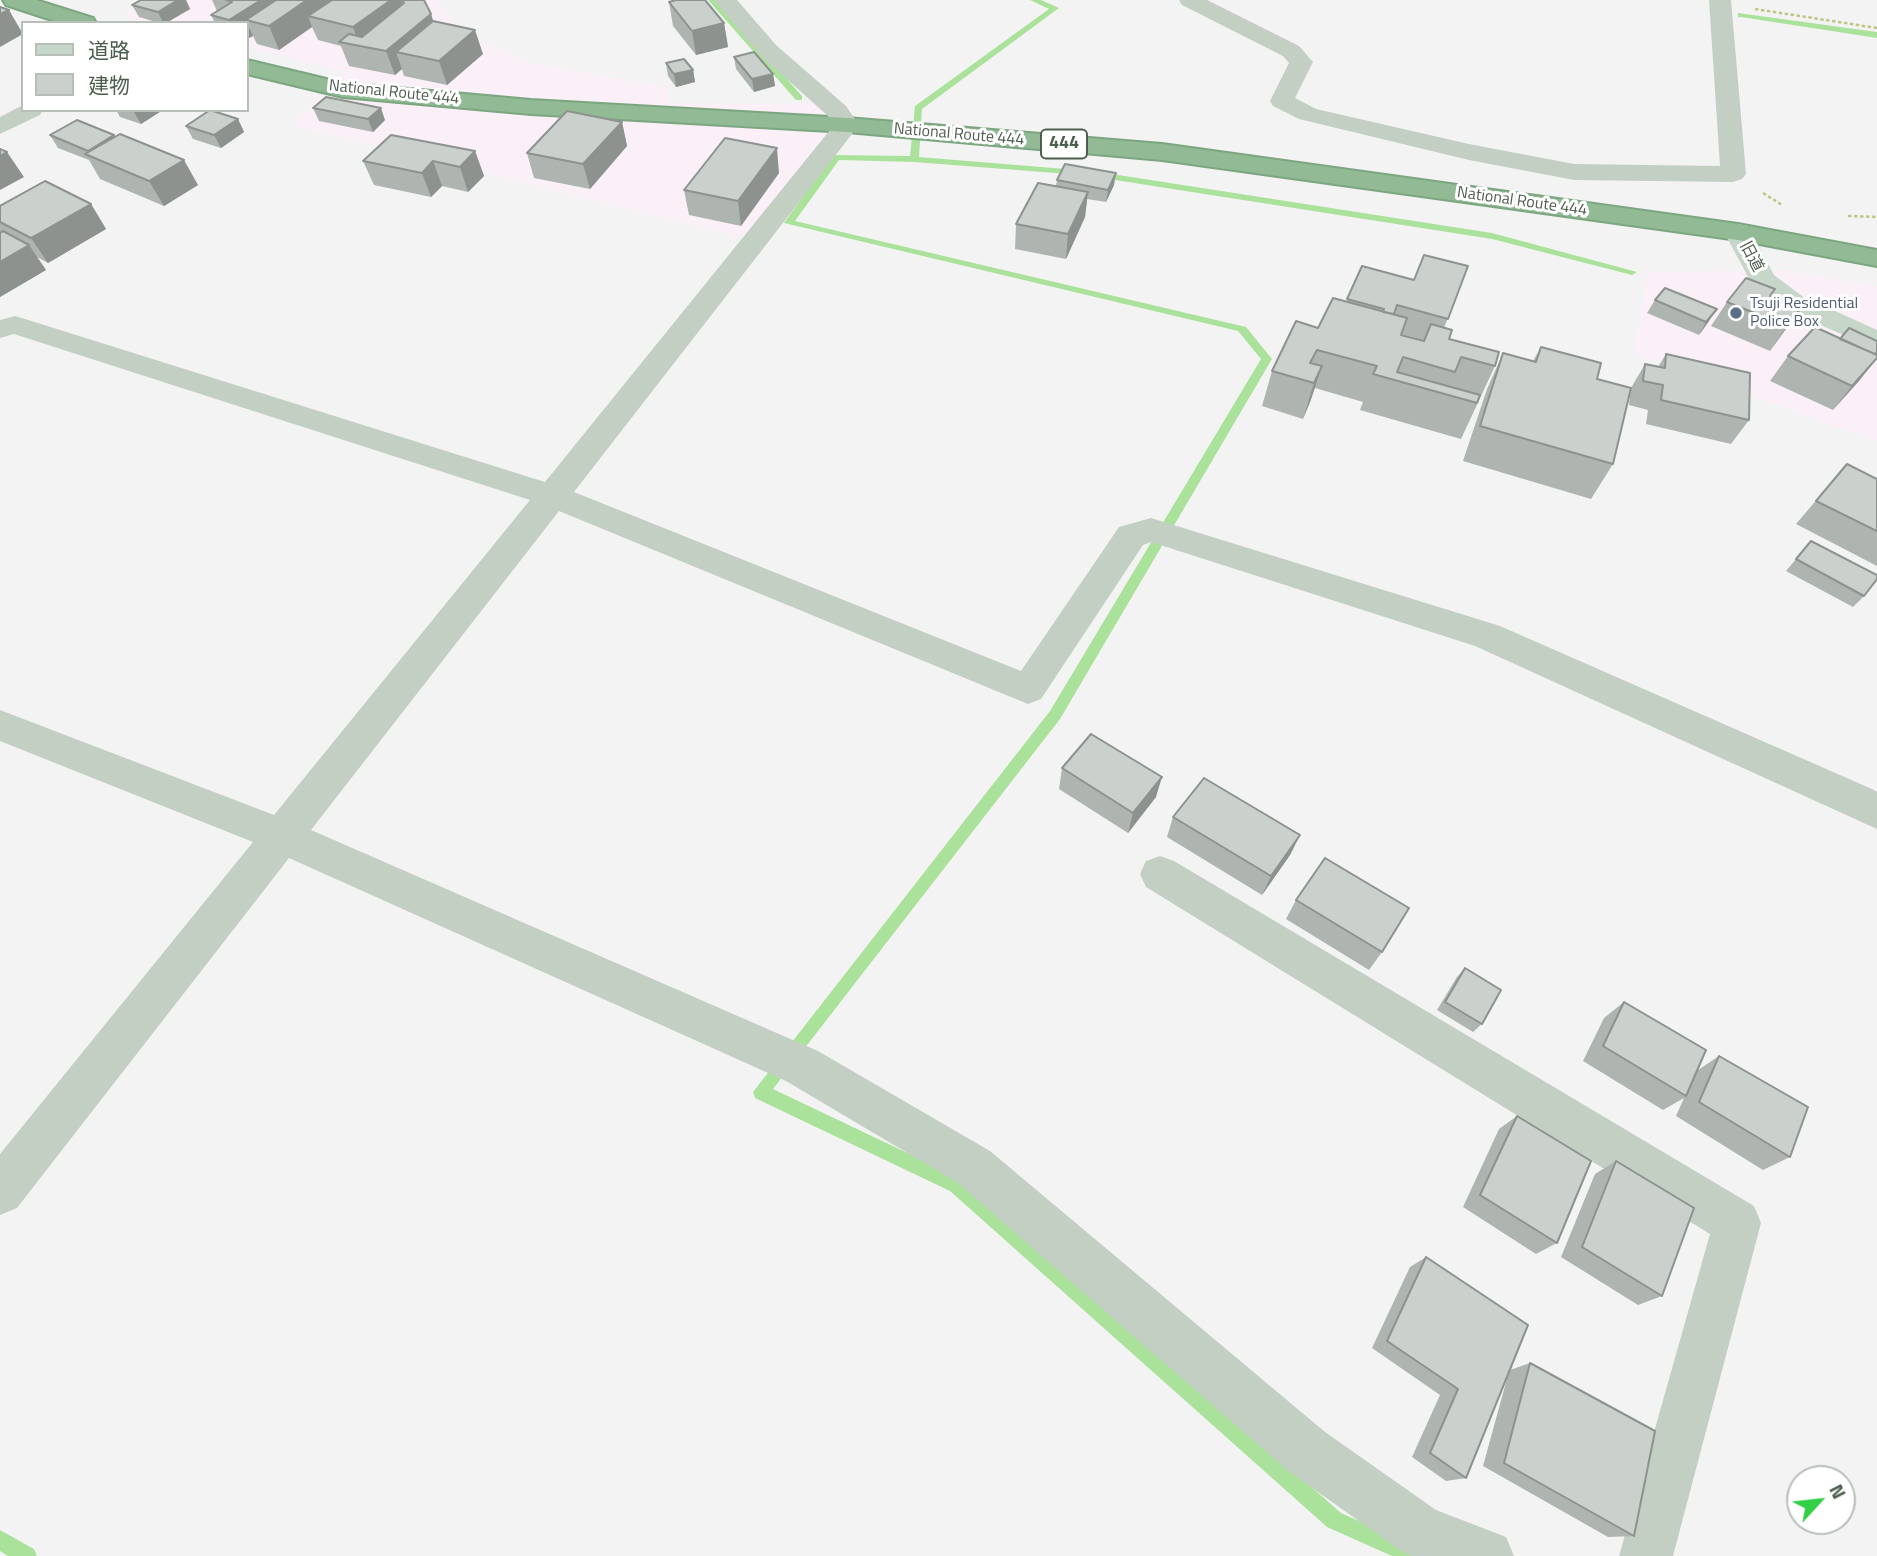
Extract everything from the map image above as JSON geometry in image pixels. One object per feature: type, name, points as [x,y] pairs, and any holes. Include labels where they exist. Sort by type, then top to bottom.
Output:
[{"type":"highway","points":[[14,0],[79,21]]},
{"type":"highway","name":"National Route 444","points":[[248,67],[343,90],[531,107],[848,125],[1162,152],[1738,232],[1877,258]]},
{"type":"street","points":[[0,1191],[848,125],[837,111],[768,50],[725,0]]},
{"type":"street","points":[[1190,0],[1291,51],[1301,62],[1282,101],[1308,114],[1469,152],[1574,172],[1733,174],[1720,2]]},
{"type":"street","points":[[0,127],[27,112]]},
{"type":"street","points":[[1574,172],[1578,210]]},
{"type":"street","name":"旧道","points":[[1738,232],[1763,280],[1792,302],[1877,341]]},
{"type":"street","points":[[0,329],[15,325],[553,496],[1028,689],[1131,536],[1165,536],[1487,636],[1858,800],[1877,812]]},
{"type":"street","points":[[0,724],[282,836],[790,1059],[974,1167],[1306,1451],[1420,1532],[1487,1556]]},
{"type":"street","points":[[1160,874],[1737,1223],[1646,1556]]},
{"type":"path","points":[[1720,2],[1877,28]]},
{"type":"path","points":[[1733,174],[1786,207]]},
{"type":"path","points":[[1837,216],[1877,217]]},
{"type":"shaded area","points":[[153,0],[437,0],[458,30],[531,63],[670,88],[668,103],[849,104],[858,125],[765,243],[292,125],[345,71],[248,48],[248,21],[142,21],[122,15]]},
{"type":"shaded area","points":[[1783,270],[1877,287],[1877,441],[1634,353],[1648,272]]},
{"type":"building","points":[[141,0],[178,0],[158,12],[132,5]]},
{"type":"building","points":[[226,0],[261,0],[229,20],[211,15],[232,2]]},
{"type":"building","points":[[276,0],[307,0],[269,26],[246,20]]},
{"type":"building","points":[[332,0],[391,0],[353,27],[308,16]]},
{"type":"building","points":[[402,0],[424,0],[431,14],[386,51],[339,42],[349,34],[362,37],[404,3]]},
{"type":"building","points":[[705,0],[724,23],[692,31],[669,2]]},
{"type":"building","points":[[0,7],[9,10],[0,14]]},
{"type":"building","points":[[433,21],[475,30],[439,61],[396,52]]},
{"type":"building","points":[[754,52],[773,74],[752,79],[734,57]]},
{"type":"building","points":[[684,59],[693,70],[674,74],[666,63]]},
{"type":"building","points":[[326,97],[381,108],[368,119],[313,108]]},
{"type":"building","points":[[567,111],[622,122],[583,164],[527,153]]},
{"type":"building","points":[[207,112],[238,119],[214,135],[186,126]]},
{"type":"building","points":[[77,120],[114,135],[88,151],[50,135]]},
{"type":"building","points":[[120,134],[184,160],[149,181],[85,154]]},
{"type":"building","points":[[391,135],[475,151],[460,167],[433,161],[422,173],[363,161]]},
{"type":"building","points":[[725,138],[777,148],[738,201],[684,190]]},
{"type":"building","points":[[1065,164],[1116,173],[1108,190],[1057,180]]},
{"type":"building","points":[[45,181],[91,204],[31,238],[0,222],[0,206]]},
{"type":"building","points":[[1038,183],[1088,192],[1068,234],[1016,224]]},
{"type":"building","points":[[3,231],[29,245],[0,262],[0,233]]},
{"type":"building","points":[[1424,255],[1468,266],[1448,319],[1397,305],[1394,314],[1383,312],[1384,309],[1347,299],[1362,266],[1414,280]]},
{"type":"building","points":[[1746,278],[1775,289],[1770,296],[1800,309],[1787,326],[1727,302]]},
{"type":"building","points":[[1665,288],[1717,309],[1706,322],[1655,300]]},
{"type":"building","points":[[1333,298],[1407,318],[1401,335],[1424,341],[1431,324],[1452,330],[1449,339],[1499,352],[1495,366],[1461,357],[1455,372],[1403,357],[1397,372],[1480,395],[1477,403],[1373,374],[1377,366],[1317,350],[1310,363],[1322,366],[1314,383],[1272,371],[1296,321],[1318,328]]},
{"type":"building","points":[[1815,327],[1877,355],[1852,386],[1788,356]]},
{"type":"building","points":[[1849,328],[1877,341],[1877,352],[1875,354],[1840,339]]},
{"type":"building","points":[[1541,347],[1601,363],[1597,379],[1631,388],[1613,464],[1480,426],[1503,353],[1536,362]]},
{"type":"building","points":[[1666,354],[1750,373],[1749,420],[1661,400],[1663,385],[1643,381],[1645,364],[1665,368]]},
{"type":"building","points":[[1847,464],[1877,479],[1877,531],[1816,501]]},
{"type":"building","points":[[1811,541],[1877,575],[1877,579],[1864,596],[1796,559]]},
{"type":"building","points":[[1091,734],[1162,777],[1133,813],[1062,768]]},
{"type":"building","points":[[1204,778],[1300,835],[1271,876],[1173,817]]},
{"type":"building","points":[[1325,858],[1409,908],[1382,952],[1296,900]]},
{"type":"building","points":[[1465,968],[1501,990],[1482,1024],[1445,1002]]},
{"type":"building","points":[[1624,1002],[1706,1050],[1686,1096],[1603,1046]]},
{"type":"building","points":[[1719,1056],[1808,1107],[1790,1157],[1699,1102]]},
{"type":"building","points":[[1517,1116],[1591,1161],[1557,1243],[1480,1195]]},
{"type":"building","points":[[1616,1161],[1694,1208],[1662,1296],[1582,1247]]},
{"type":"building","points":[[1426,1257],[1528,1325],[1466,1478],[1430,1453],[1458,1389],[1387,1341]]},
{"type":"building","points":[[1530,1363],[1655,1431],[1634,1536],[1504,1463]]},
{"type":"waterway","points":[[712,0],[799,98]]},
{"type":"waterway","points":[[914,159],[918,108],[1055,8],[1034,0]]},
{"type":"waterway","points":[[1741,15],[1877,35]]},
{"type":"waterway","points":[[914,159],[836,157],[789,223],[1242,329],[1267,359],[1055,715],[761,1092],[956,1185],[1334,1520],[1415,1556]]},
{"type":"waterway","points":[[914,159],[1078,173]]},
{"type":"waterway","points":[[1099,175],[1492,236],[1632,272]]},
{"type":"waterway","points":[[0,1540],[27,1556]]},
{"type":"place","name":"Tsuji Residential Police Box","points":[[1736,313]]}]
